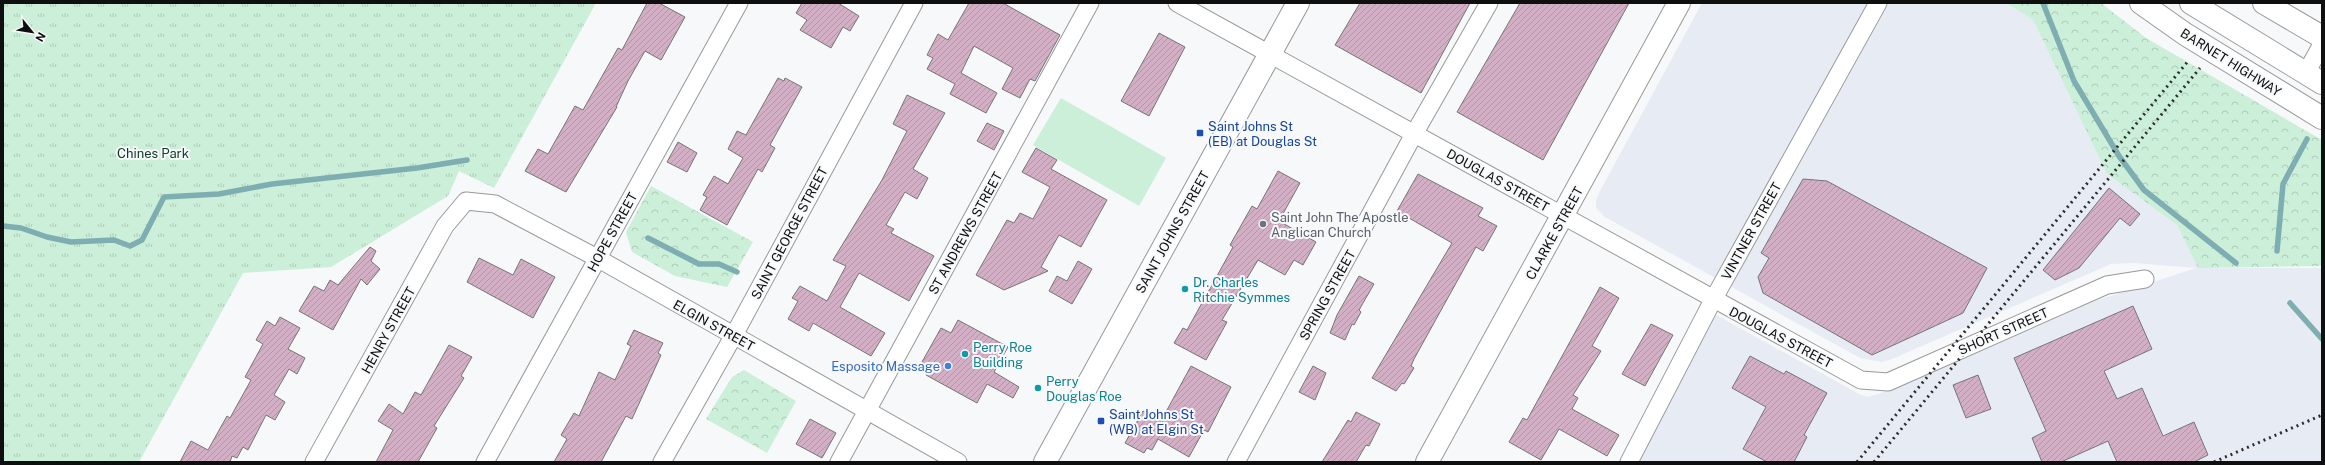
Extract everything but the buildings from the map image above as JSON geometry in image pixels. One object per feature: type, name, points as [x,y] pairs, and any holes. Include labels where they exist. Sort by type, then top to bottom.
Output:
[{"type":"main road","name":"SAINT JOHNS STREET","points":[[1045,462],[1298,3]]},
{"type":"main road","name":"CLARKE STREET","points":[[1427,462],[1679,3]]},
{"type":"main road","name":"BARNET HIGHWAY","points":[[2141,3],[2185,34],[2322,118]]},
{"type":"main road","points":[[2191,3],[2314,78]]},
{"type":"main road","points":[[2264,3],[2322,37]]},
{"type":"street","name":"HOPE STREET","points":[[485,462],[739,3]]},
{"type":"street","name":"SAINT GEORGE STREET","points":[[662,462],[734,335],[914,3]]},
{"type":"street","name":"ST ANDREWS STREET","points":[[839,462],[1090,3]]},
{"type":"street","name":"DOUGLAS STREET","points":[[1177,3],[1269,56],[1861,380]]},
{"type":"street","name":"SPRING STREET","points":[[1236,462],[1414,134],[1489,3]]},
{"type":"street","name":"VINTNER STREET","points":[[1628,462],[1713,300],[1878,3]]},
{"type":"street","points":[[2314,78],[2322,44]]},
{"type":"street","name":"ELGIN STREET","points":[[466,201],[496,204],[597,258],[958,462]]},
{"type":"street","name":"HENRY STREET","points":[[314,462],[445,226],[466,201]]},
{"type":"street","name":"SHORT STREET","points":[[1861,380],[1888,382],[2107,285],[2145,279]]},
{"type":"shaded area","points":[[1702,3],[2006,3],[2033,20],[2107,174],[2177,225],[2198,268],[2322,268],[2322,462],[1632,462],[1711,312],[1859,394],[1868,397],[1881,393],[2092,302],[2196,268],[2134,263],[2111,264],[1892,359],[1882,362],[1860,358],[1605,217],[1596,208],[1596,200],[1601,189]]},
{"type":"green space","name":"Chines Park","points":[[3,3],[596,3],[494,188],[459,171],[448,196],[331,267],[243,273],[139,462],[3,462]]},
{"type":"green space","points":[[2006,3],[2101,3],[2146,38],[2322,140],[2322,266],[2198,268],[2177,225],[2107,174],[2033,20]]},
{"type":"green space","points":[[1061,98],[1166,158],[1139,206],[1033,145]]},
{"type":"green space","points":[[651,186],[753,242],[727,287],[675,276],[632,252],[626,232]]},
{"type":"green space","points":[[744,370],[796,401],[767,453],[706,419],[732,377]]},
{"type":"waterway","points":[[2043,3],[2074,81],[2119,156],[2144,190],[2236,263]]},
{"type":"waterway","points":[[2277,251],[2283,184],[2307,139]]},
{"type":"waterway","points":[[3,226],[21,228],[47,237],[71,242],[114,240],[130,246],[142,240],[164,197],[219,194],[272,184],[417,168],[467,160]]},
{"type":"waterway","points":[[648,238],[699,264],[719,264],[737,272]]},
{"type":"waterway","points":[[2290,303],[2322,339]]},
{"type":"railway","points":[[1857,462],[2189,60]]},
{"type":"railway","points":[[1874,462],[2200,68]]},
{"type":"railway","points":[[2214,462],[2322,415]]},
{"type":"place","name":"Saint Johns St (EB) at Douglas St","points":[[1200,133]]},
{"type":"place","name":"Saint John The Apostle Anglican Church","points":[[1263,224]]},
{"type":"place","name":"Dr. Charles Ritchie Symmes","points":[[1185,289]]},
{"type":"place","name":"Perry Roe Building","points":[[965,354]]},
{"type":"place","name":"Esposito Massage","points":[[948,366]]},
{"type":"place","name":"Perry Douglas Roe","points":[[1038,388]]},
{"type":"place","name":"Saint Johns St (WB) at Elgin St","points":[[1101,421]]}]
